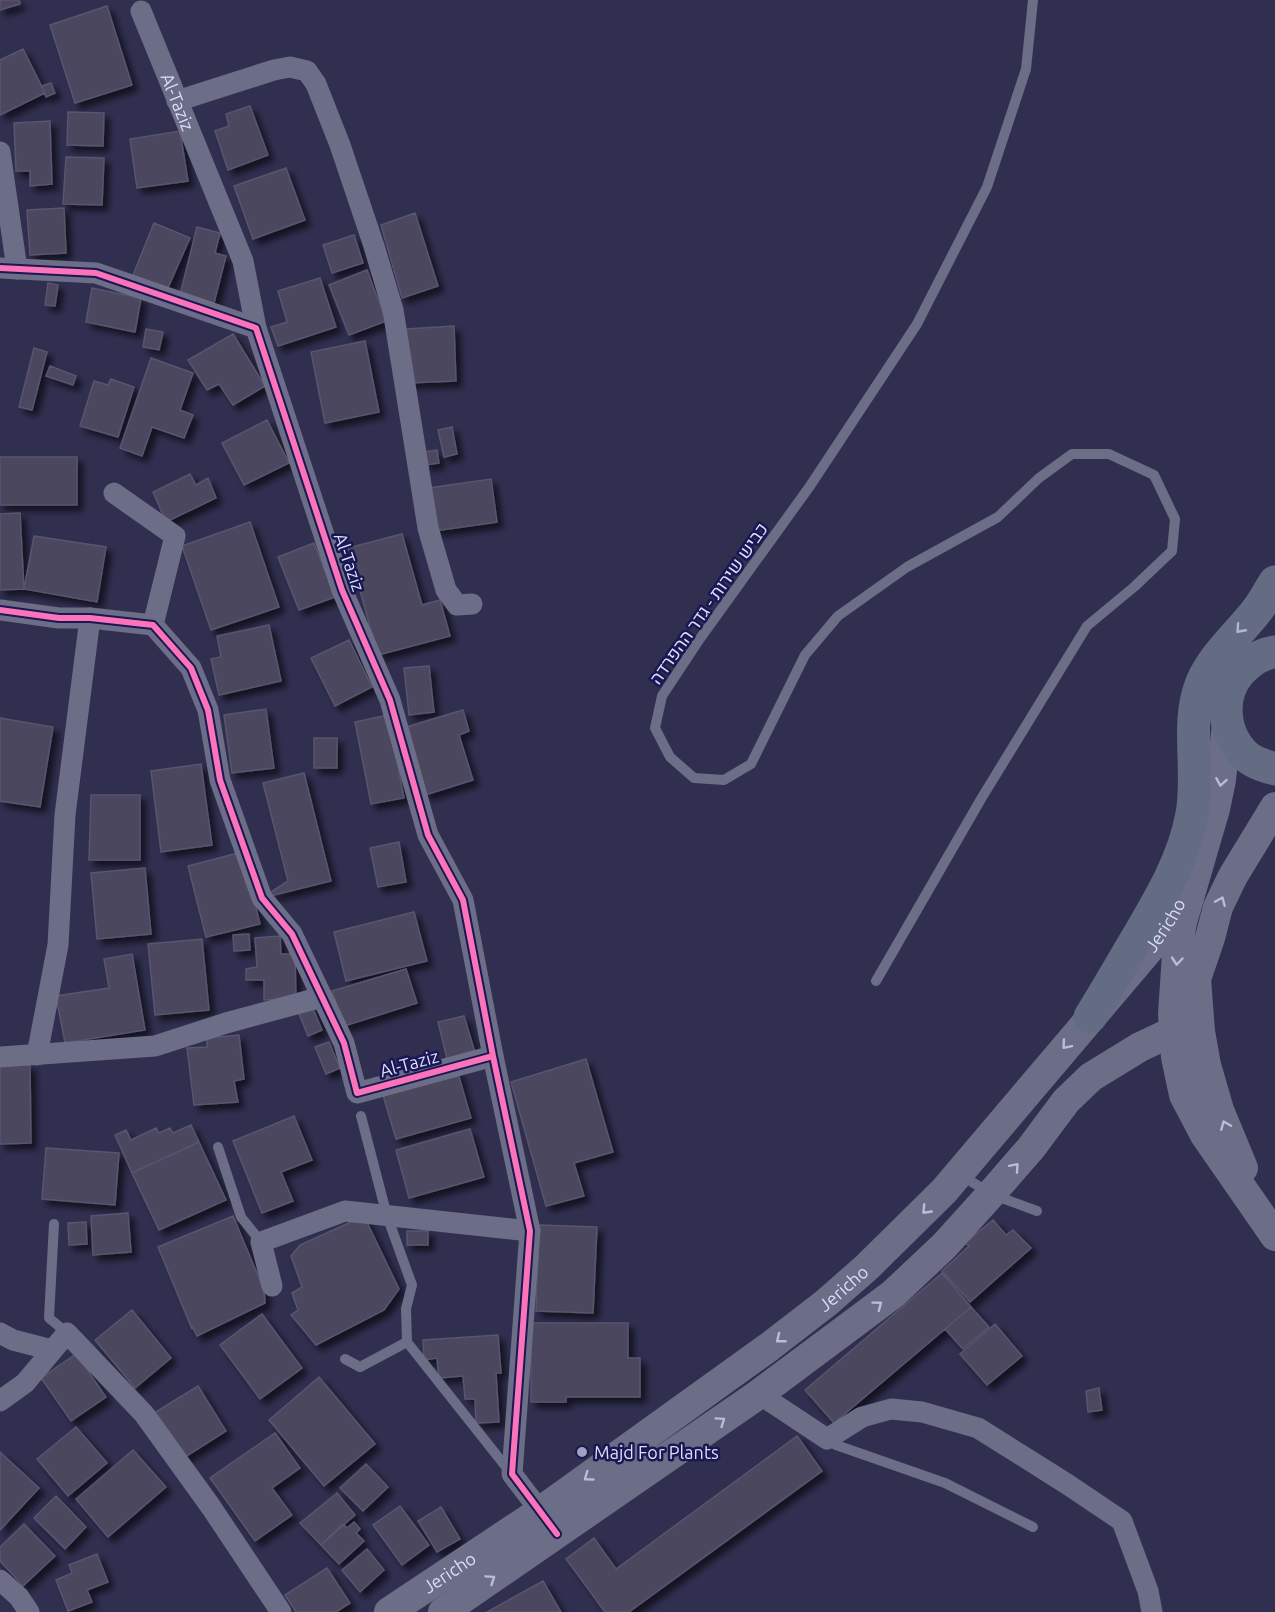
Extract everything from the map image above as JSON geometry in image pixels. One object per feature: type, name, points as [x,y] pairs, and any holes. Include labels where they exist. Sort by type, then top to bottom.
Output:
[{"type":"main road","points":[[1090,1017],[1166,889],[1187,836],[1195,787],[1195,707],[1202,683],[1213,662],[1257,610],[1275,582]]},
{"type":"main road","points":[[1269,1227],[1205,1135],[1184,1095],[1176,1057],[1174,1030],[1180,932],[1221,780],[1227,724],[1225,705],[1230,688],[1239,672],[1253,660],[1273,650]]},
{"type":"main road","points":[[1227,724],[1234,741],[1247,756],[1263,766],[1275,769]]},
{"type":"main road","points":[[1269,1227],[1216,1099],[1206,1065],[1200,1031],[1196,979],[1218,907],[1233,876],[1275,807]]},
{"type":"main road","name":"Jericho","points":[[442,1612],[549,1522],[826,1303],[905,1231],[944,1191],[1150,948],[1172,915],[1199,863]]},
{"type":"main road","name":"Jericho","points":[[389,1612],[549,1522],[759,1394],[893,1294],[944,1246],[991,1194],[1031,1148],[1066,1101],[1091,1077],[1140,1047],[1174,1030],[1197,998]]},
{"type":"street","name":"Al-Taziz","points":[[141,11],[243,261],[256,328],[342,590],[390,700],[428,835],[463,900],[530,1231],[512,1474]]},
{"type":"street","points":[[177,100],[290,67],[307,71],[316,84],[340,145],[393,310],[428,528],[446,590],[457,605],[472,604]]},
{"type":"street","points":[[0,152],[8,268],[96,273],[256,328]]},
{"type":"street","points":[[0,610],[58,618],[90,618],[153,625],[175,536],[114,493]]},
{"type":"street","points":[[37,1055],[58,945],[65,815],[90,618]]},
{"type":"street","name":"Al-Taziz","points":[[153,625],[191,668],[208,710],[220,780],[262,898],[292,934],[344,1043],[357,1093],[493,1056]]},
{"type":"street","points":[[0,1057],[155,1046],[226,1023],[322,998]]},
{"type":"street","points":[[272,1286],[261,1242],[345,1211],[530,1231]]},
{"type":"street","points":[[0,1333],[13,1340],[51,1350]]},
{"type":"street","points":[[0,1401],[25,1383],[67,1333],[144,1414],[211,1507],[281,1612]]},
{"type":"street","points":[[759,1394],[827,1439],[862,1417],[891,1409],[922,1412],[978,1428],[1122,1521],[1148,1591],[1152,1612]]},
{"type":"street","points":[[512,1474],[549,1522]]},
{"type":"street","points":[[0,1580],[19,1597],[29,1612]]},
{"type":"lane","name":"כביש שירות - גדר ההפרדה","points":[[876,981],[981,800],[1087,626],[1134,587],[1172,551],[1175,519],[1154,475],[1109,454],[1072,454],[1039,478],[998,517],[907,567],[838,616],[805,655],[752,764],[724,780],[694,778],[670,758],[655,728],[662,696],[699,640],[810,486],[917,324],[987,188],[1026,69],[1033,0]]},
{"type":"lane","points":[[362,1116],[387,1216],[412,1285],[406,1309],[407,1342],[512,1474]]},
{"type":"lane","points":[[218,1147],[241,1217],[261,1242]]},
{"type":"lane","points":[[959,1173],[991,1194],[1037,1211]]},
{"type":"lane","points":[[54,1224],[49,1318],[67,1333]]},
{"type":"lane","points":[[345,1359],[360,1367],[407,1342]]},
{"type":"lane","points":[[827,1439],[836,1445],[945,1483],[1032,1527]]},
{"type":"building","points":[[0,0],[19,0],[20,4],[0,10]]},
{"type":"building","points":[[107,6],[132,85],[75,103],[50,25]]},
{"type":"building","points":[[23,49],[45,93],[0,115],[0,60]]},
{"type":"building","points":[[51,83],[55,93],[46,97],[42,86]]},
{"type":"building","points":[[250,106],[268,155],[228,170],[215,131],[229,126],[226,114]]},
{"type":"building","points":[[68,112],[104,113],[103,146],[67,145]]},
{"type":"building","points":[[50,121],[52,184],[30,186],[30,171],[16,171],[14,123]]},
{"type":"building","points":[[180,131],[188,181],[137,188],[130,139]]},
{"type":"building","points":[[66,157],[104,158],[102,205],[63,204]]},
{"type":"building","points":[[286,168],[305,220],[253,239],[234,186]]},
{"type":"building","points":[[64,208],[66,253],[30,255],[27,210]]},
{"type":"building","points":[[415,213],[438,286],[402,298],[381,225]]},
{"type":"building","points":[[154,223],[190,238],[167,290],[133,275]]},
{"type":"building","points":[[197,227],[220,233],[215,253],[226,256],[214,303],[180,295]]},
{"type":"building","points":[[354,235],[363,263],[332,273],[323,245]]},
{"type":"building","points":[[367,270],[386,321],[349,335],[329,285]]},
{"type":"building","points":[[320,278],[336,327],[278,346],[271,327],[287,322],[278,291]]},
{"type":"building","points":[[48,283],[58,285],[55,306],[45,305]]},
{"type":"building","points":[[92,288],[141,298],[135,332],[86,322]]},
{"type":"building","points":[[454,326],[456,381],[408,383],[406,329]]},
{"type":"building","points":[[146,329],[163,332],[159,350],[143,347]]},
{"type":"building","points":[[233,334],[265,386],[233,405],[219,384],[207,390],[188,360]]},
{"type":"building","points":[[365,341],[379,412],[325,423],[311,352]]},
{"type":"building","points":[[34,348],[47,352],[32,410],[19,407]]},
{"type":"building","points":[[151,358],[193,373],[180,410],[193,415],[184,438],[152,427],[142,456],[120,448]]},
{"type":"building","points":[[50,366],[76,376],[73,385],[46,376]]},
{"type":"building","points":[[111,379],[134,387],[118,437],[80,426],[94,381],[108,385]]},
{"type":"building","points":[[267,420],[289,463],[244,485],[222,443]]},
{"type":"building","points":[[452,427],[457,454],[444,457],[438,430]]},
{"type":"building","points":[[437,450],[439,463],[425,465],[423,452]]},
{"type":"building","points":[[0,457],[77,457],[77,505],[0,505]]},
{"type":"building","points":[[190,474],[196,485],[208,478],[216,498],[166,522],[153,492]]},
{"type":"building","points":[[491,479],[497,522],[435,531],[429,488]]},
{"type":"building","points":[[20,513],[24,589],[0,590],[0,514]]},
{"type":"building","points":[[250,522],[279,607],[211,630],[182,546]]},
{"type":"building","points":[[402,534],[422,605],[440,600],[450,636],[378,655],[348,548]]},
{"type":"building","points":[[34,536],[106,547],[97,602],[24,589]]},
{"type":"building","points":[[314,543],[335,597],[299,610],[278,557]]},
{"type":"building","points":[[269,625],[281,681],[219,695],[211,659],[221,657],[217,636]]},
{"type":"building","points":[[349,640],[372,687],[335,706],[311,658]]},
{"type":"building","points":[[429,666],[434,712],[409,715],[404,668]]},
{"type":"building","points":[[266,709],[274,768],[232,773],[224,715]]},
{"type":"building","points":[[463,710],[469,731],[459,735],[473,780],[425,795],[406,727]]},
{"type":"building","points":[[388,715],[404,798],[371,804],[355,722]]},
{"type":"building","points":[[0,718],[53,727],[40,807],[0,801]]},
{"type":"building","points":[[314,738],[337,738],[337,768],[314,768]]},
{"type":"building","points":[[201,764],[212,845],[161,852],[151,771]]},
{"type":"building","points":[[304,773],[331,881],[262,898],[288,881],[263,783]]},
{"type":"building","points":[[91,795],[140,795],[140,860],[89,860]]},
{"type":"building","points":[[399,842],[406,882],[378,887],[370,848]]},
{"type":"building","points":[[242,852],[260,924],[206,937],[188,866]]},
{"type":"building","points":[[145,868],[151,934],[97,939],[91,873]]},
{"type":"building","points":[[414,912],[427,961],[346,981],[334,932]]},
{"type":"building","points":[[249,934],[250,950],[234,951],[233,935]]},
{"type":"building","points":[[280,936],[281,954],[295,954],[296,998],[264,1000],[264,980],[246,980],[246,969],[257,967],[255,938]]},
{"type":"building","points":[[202,939],[209,1010],[155,1015],[148,944]]},
{"type":"building","points":[[132,954],[145,1030],[65,1043],[56,996],[109,988],[104,959]]},
{"type":"building","points":[[406,969],[417,1003],[344,1026],[332,991]]},
{"type":"building","points":[[311,1004],[322,1030],[308,1036],[297,1009]]},
{"type":"building","points":[[464,1016],[476,1056],[448,1063],[438,1022]]},
{"type":"building","points":[[239,1035],[244,1079],[234,1081],[238,1102],[194,1105],[187,1048],[207,1047],[207,1038]]},
{"type":"building","points":[[329,1042],[340,1068],[326,1074],[315,1047]]},
{"type":"building","points":[[586,1059],[613,1152],[574,1163],[584,1196],[546,1206],[511,1082]]},
{"type":"building","points":[[30,1065],[31,1143],[0,1144],[0,1066]]},
{"type":"building","points":[[457,1070],[471,1118],[396,1139],[382,1092]]},
{"type":"building","points":[[294,1116],[312,1160],[281,1172],[293,1201],[262,1213],[233,1141]]},
{"type":"building","points":[[191,1125],[199,1142],[132,1173],[115,1135],[126,1130],[131,1140],[156,1128],[159,1133],[170,1128],[173,1133]]},
{"type":"building","points":[[470,1129],[484,1177],[409,1198],[396,1150]]},
{"type":"building","points":[[199,1142],[226,1200],[159,1230],[132,1173]]},
{"type":"building","points":[[46,1148],[119,1153],[115,1205],[42,1199]]},
{"type":"building","points":[[128,1213],[131,1252],[93,1255],[91,1216]]},
{"type":"building","points":[[233,1216],[264,1290],[265,1303],[197,1336],[158,1247]]},
{"type":"building","points":[[364,1216],[399,1289],[384,1310],[316,1345],[291,1315],[298,1310],[292,1293],[302,1287],[291,1256],[300,1245]]},
{"type":"building","points":[[993,1220],[1006,1235],[1013,1230],[1031,1248],[970,1302],[942,1271],[969,1246],[965,1243]]},
{"type":"building","points":[[86,1222],[87,1244],[69,1245],[68,1223]]},
{"type":"building","points":[[539,1225],[597,1227],[593,1313],[536,1311]]},
{"type":"building","points":[[407,1231],[428,1231],[428,1245],[407,1245]]},
{"type":"building","points":[[942,1273],[971,1307],[834,1423],[805,1390]]},
{"type":"building","points":[[971,1307],[989,1327],[963,1349],[945,1329]]},
{"type":"building","points":[[132,1310],[171,1358],[135,1388],[95,1340]]},
{"type":"building","points":[[262,1314],[302,1368],[260,1399],[220,1345]]},
{"type":"building","points":[[531,1323],[628,1323],[628,1358],[640,1358],[640,1397],[566,1397],[566,1402],[531,1402]]},
{"type":"building","points":[[995,1324],[1022,1356],[987,1385],[960,1354]]},
{"type":"building","points":[[498,1335],[501,1373],[496,1373],[499,1422],[476,1423],[475,1399],[465,1399],[463,1376],[439,1378],[437,1358],[424,1360],[423,1340]]},
{"type":"building","points":[[76,1354],[106,1397],[71,1421],[41,1378]]},
{"type":"building","points":[[319,1377],[375,1444],[324,1486],[269,1420]]},
{"type":"building","points":[[198,1386],[226,1431],[182,1459],[154,1413]]},
{"type":"building","points":[[1099,1388],[1102,1410],[1088,1412],[1086,1391]]},
{"type":"building","points":[[76,1427],[107,1463],[68,1496],[37,1459]]},
{"type":"building","points":[[275,1433],[300,1468],[272,1488],[292,1515],[255,1541],[210,1478]]},
{"type":"building","points":[[797,1436],[822,1471],[629,1612],[605,1612],[566,1559],[594,1538],[616,1569]]},
{"type":"building","points":[[133,1450],[166,1487],[108,1537],[76,1499]]},
{"type":"building","points":[[0,1452],[39,1488],[0,1530]]},
{"type":"building","points":[[366,1464],[388,1487],[363,1511],[340,1488]]},
{"type":"building","points":[[337,1493],[355,1515],[321,1545],[300,1523]]},
{"type":"building","points":[[56,1496],[86,1527],[65,1549],[34,1518]]},
{"type":"building","points":[[400,1506],[429,1545],[402,1565],[373,1525]]},
{"type":"building","points":[[441,1507],[460,1539],[437,1552],[418,1521]]},
{"type":"building","points":[[354,1522],[360,1529],[356,1533],[364,1541],[339,1564],[321,1545],[343,1524],[347,1528]]},
{"type":"building","points":[[24,1524],[55,1556],[23,1586],[0,1561],[0,1547]]},
{"type":"building","points":[[367,1549],[384,1570],[360,1592],[342,1570]]},
{"type":"building","points":[[97,1554],[108,1582],[87,1590],[92,1602],[68,1611],[56,1580],[72,1573],[69,1565]]},
{"type":"building","points":[[327,1568],[350,1603],[336,1612],[296,1612],[285,1595]]},
{"type":"building","points":[[543,1581],[561,1612],[487,1612]]},
{"type":"cycle path","points":[[0,268],[96,273],[256,328],[342,590],[390,700],[428,835],[463,900],[530,1231],[512,1474],[557,1534]]},
{"type":"cycle path","points":[[0,610],[59,618],[90,618],[153,625],[191,668],[208,710],[220,780],[262,898],[292,934],[344,1043],[357,1093],[493,1056]]},
{"type":"place","name":"Majd For Plants","points":[[582,1452]]}]
